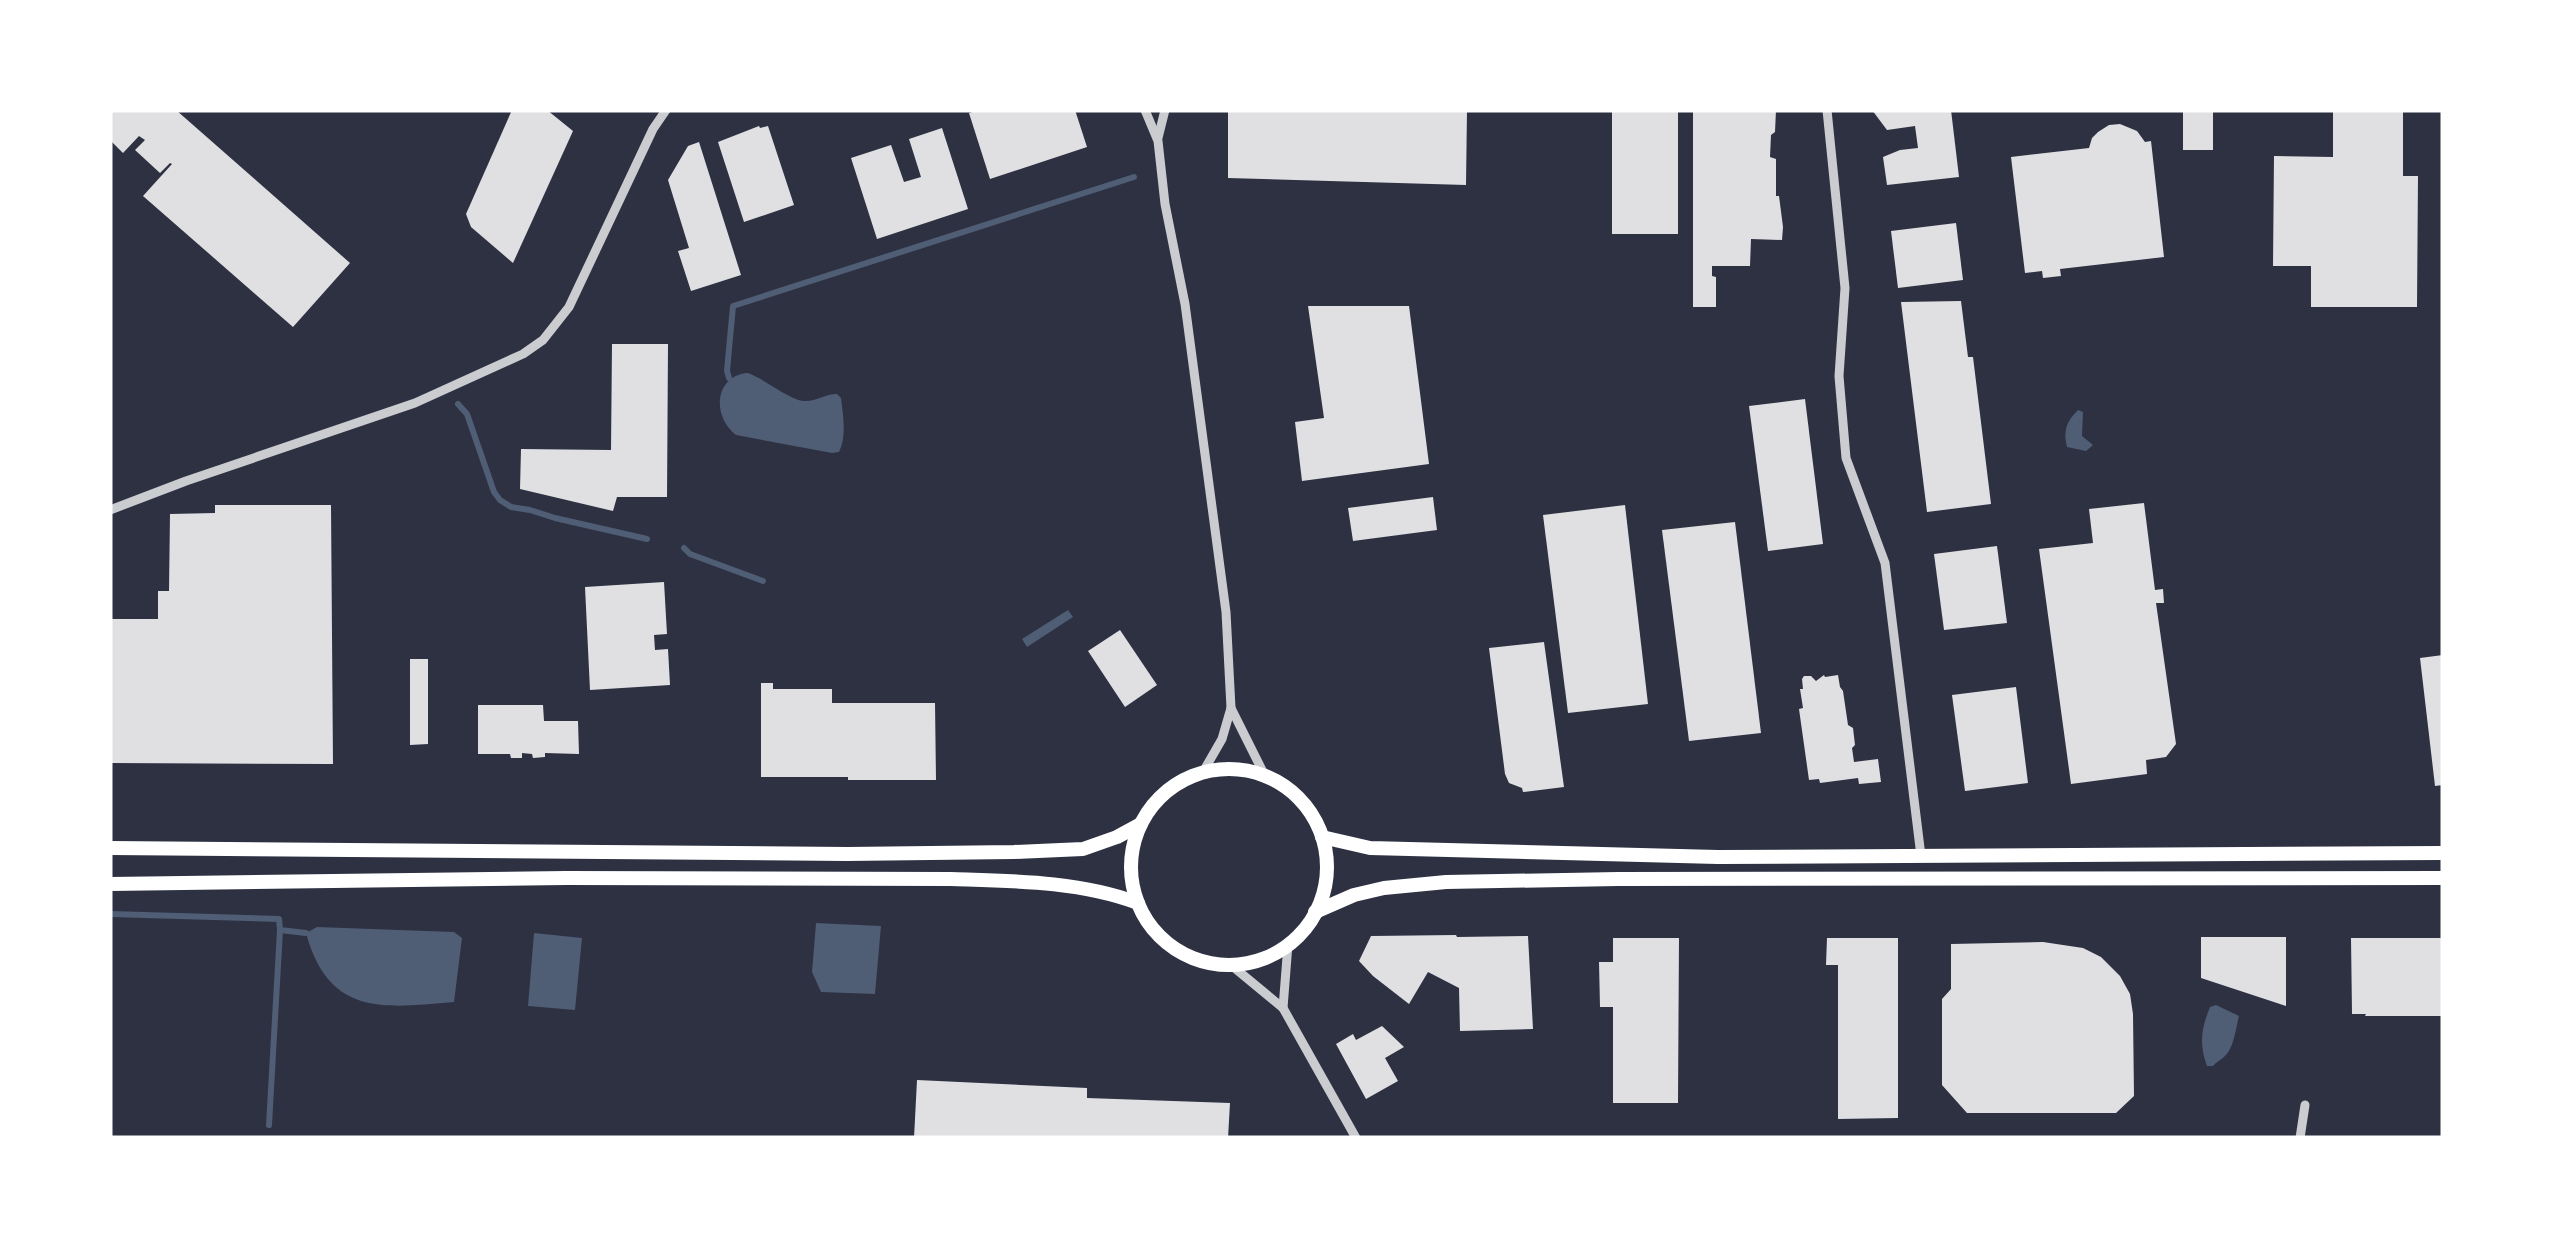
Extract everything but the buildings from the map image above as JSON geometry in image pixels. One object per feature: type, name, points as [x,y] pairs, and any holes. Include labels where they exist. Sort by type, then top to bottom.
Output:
[{"type":"main road","points":[[1234,769],[1265,776],[1300,800],[1322,836],[1326,875],[1315,912],[1304,930],[1288,944],[1261,959],[1231,964],[1202,961],[1175,948],[1152,928],[1138,903],[1131,863],[1140,824],[1166,791],[1190,776],[1234,769]]},
{"type":"main road","points":[[110,848],[1032,852],[1084,848],[1118,838],[1140,824]]},
{"type":"main road","points":[[1322,836],[1370,848],[1718,856],[2443,853]]},
{"type":"main road","points":[[110,884],[541,878],[951,879],[1074,888],[1138,903]]},
{"type":"main road","points":[[1315,912],[1354,895],[1384,888],[1446,882],[1618,878],[2443,878]]},
{"type":"street","points":[[653,129],[656,110]]},
{"type":"street","points":[[110,510],[415,404],[533,347],[556,326],[568,307],[653,129],[666,110]]},
{"type":"street","points":[[1145,110],[1158,140],[1189,334],[1228,636],[1230,708],[1222,739],[1203,772]]},
{"type":"street","points":[[1158,140],[1165,110]]},
{"type":"street","points":[[1826,110],[1845,288],[1839,376],[1846,458],[1885,563],[1921,856]]},
{"type":"street","points":[[1230,708],[1265,776]]},
{"type":"street","points":[[1283,1008],[1288,944]]},
{"type":"street","points":[[1231,964],[1283,1008],[1356,1138]]},
{"type":"street","points":[[2300,1138],[2305,1105]]},
{"type":"water","points":[[748,373],[800,400],[837,394],[841,398],[844,425],[839,452],[736,435],[723,418],[720,398],[729,381]]},
{"type":"water","points":[[2078,410],[2083,412],[2082,436],[2093,445],[2086,451],[2067,447],[2066,427]]},
{"type":"water","points":[[1068,610],[1073,617],[1027,647],[1022,639]]},
{"type":"water","points":[[816,923],[881,926],[875,994],[821,992],[812,972]]},
{"type":"water","points":[[317,927],[454,932],[462,938],[454,1002],[382,1005],[344,993],[329,980],[316,960],[306,933]]},
{"type":"water","points":[[534,933],[582,938],[575,1010],[528,1006]]},
{"type":"water","points":[[2216,1005],[2239,1016],[2228,1052],[2213,1066],[2207,1066],[2203,1030],[2210,1007]]},
{"type":"waterway","points":[[729,378],[733,306],[1134,177]]},
{"type":"waterway","points":[[458,404],[467,414],[500,500],[511,507],[647,539]]},
{"type":"waterway","points":[[684,548],[690,554],[763,581]]},
{"type":"waterway","points":[[110,914],[279,919],[280,930],[306,933]]},
{"type":"waterway","points":[[269,1125],[280,930]]}]
